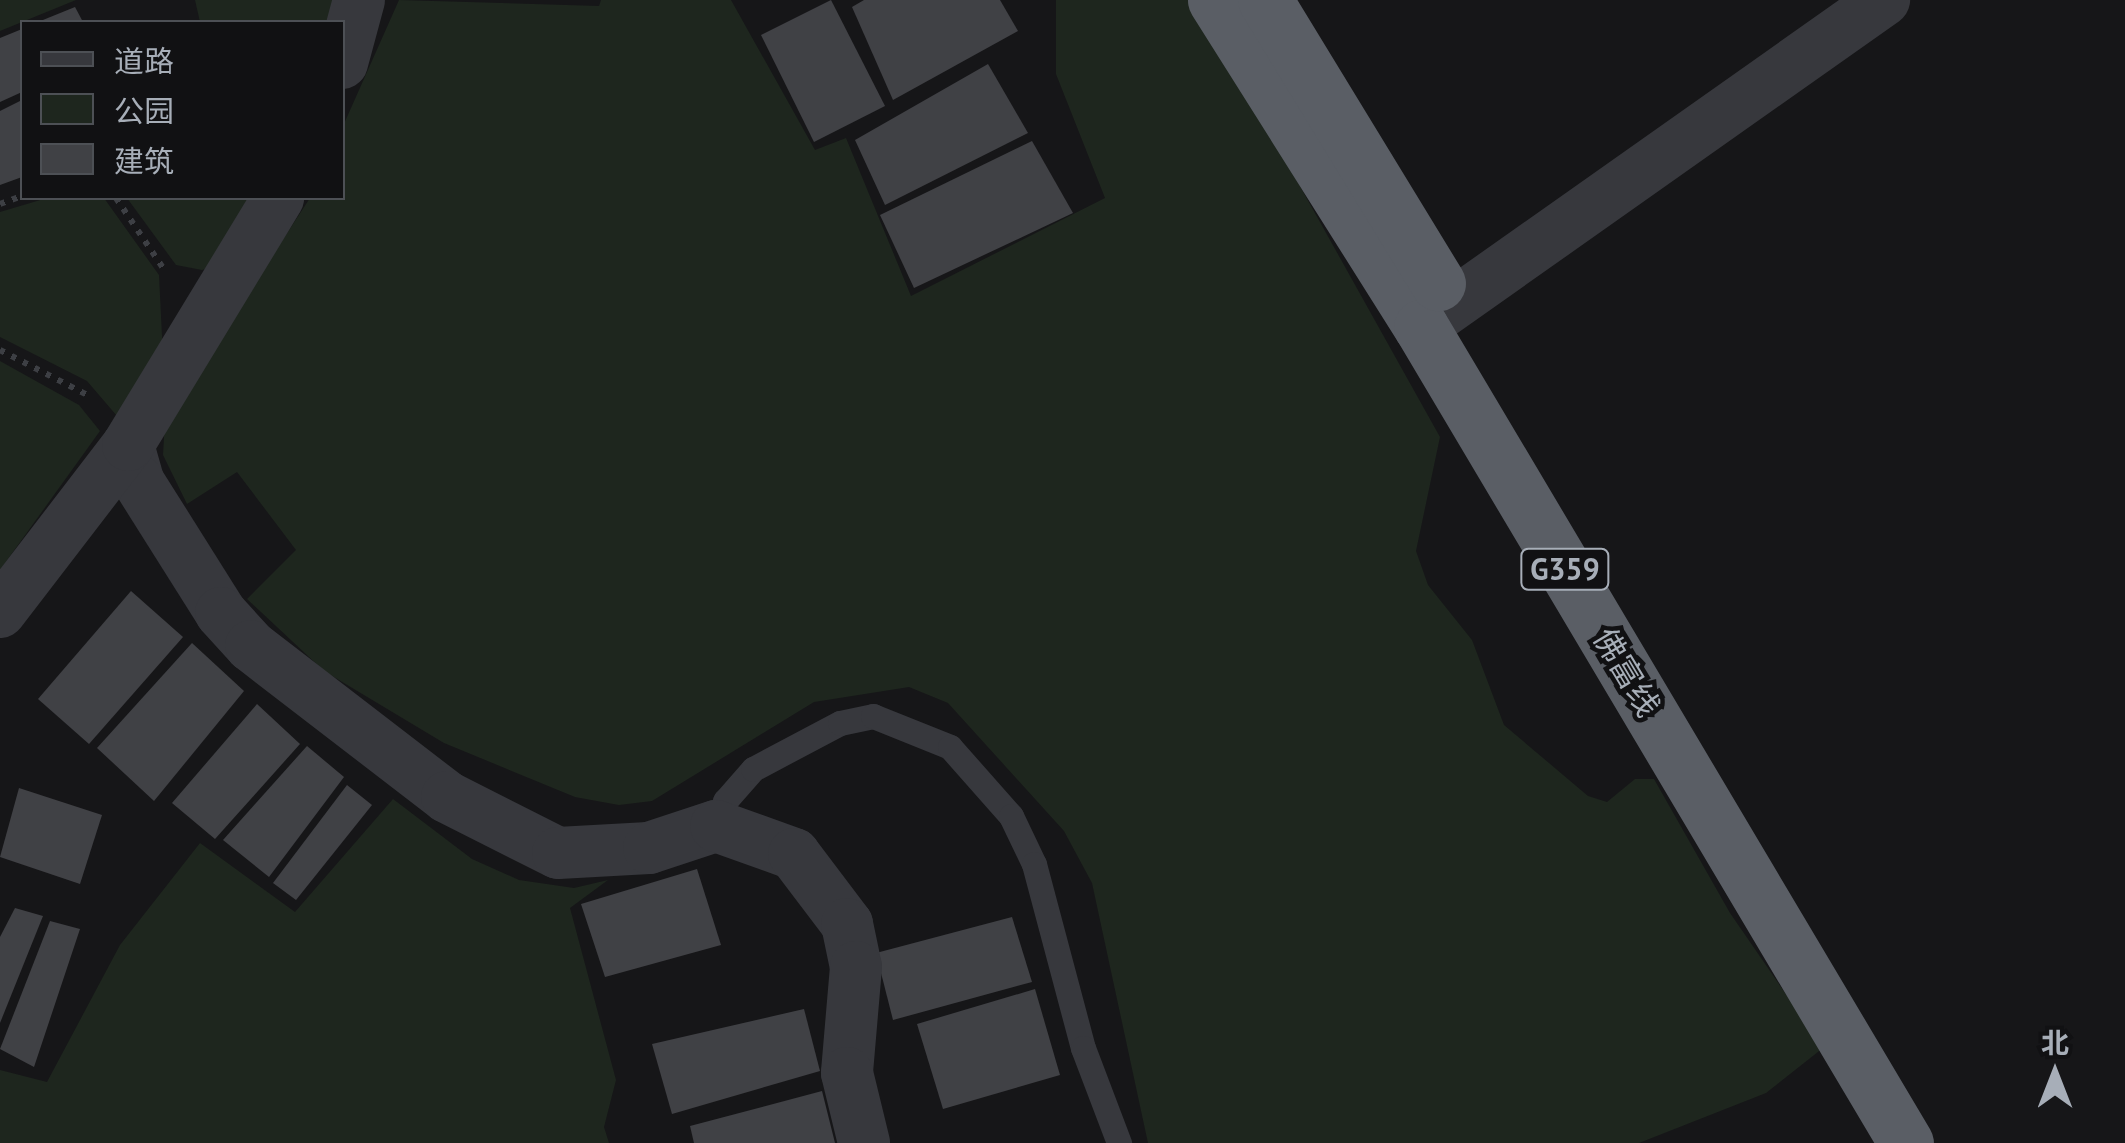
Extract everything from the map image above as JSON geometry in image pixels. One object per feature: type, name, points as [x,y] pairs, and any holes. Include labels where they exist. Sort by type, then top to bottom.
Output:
[{"type":"highway","name":"佛富线","points":[[1215,0],[1437,318],[1944,1143]]},
{"type":"highway","name":"佛富线","points":[[1265,0],[1437,318],[1906,1143]]},
{"type":"street","points":[[345,52],[359,0]]},
{"type":"street","points":[[1437,318],[1884,0]]},
{"type":"street","points":[[0,612],[128,445],[206,313],[234,282],[277,200]]},
{"type":"street","points":[[128,445],[138,481],[220,613],[251,646],[446,798],[558,853],[650,848],[716,826],[794,854],[847,924],[856,966],[847,1074],[864,1143]]},
{"type":"lane","points":[[716,826],[725,801],[754,769],[840,723],[874,716],[950,747],[1011,816],[1034,864],[1084,1048],[1118,1143]]},
{"type":"path","points":[[117,200],[144,244],[206,313]]},
{"type":"path","points":[[0,350],[86,394],[128,445]]},
{"type":"green space","points":[[0,0],[76,0],[20,20],[0,31]]},
{"type":"green space","points":[[195,0],[336,0],[327,20],[200,20]]},
{"type":"green space","points":[[399,0],[599,6],[601,0],[731,0],[815,150],[846,138],[911,296],[1105,198],[1056,74],[1056,0],[1196,0],[1440,437],[1416,551],[1428,585],[1472,640],[1504,725],[1588,796],[1607,802],[1635,779],[1654,779],[1730,913],[1823,1048],[1766,1093],[1639,1143],[1148,1143],[1092,883],[1064,831],[948,703],[909,687],[814,702],[652,801],[619,805],[575,797],[444,743],[324,671],[247,599],[296,550],[237,472],[187,504],[163,455],[165,420],[309,200],[345,200],[345,122]]},
{"type":"green space","points":[[40,200],[105,200],[159,275],[163,356],[117,416],[87,381],[0,337],[0,212]]},
{"type":"green space","points":[[128,200],[254,200],[234,260],[202,270],[176,265]]},
{"type":"green space","points":[[0,361],[79,405],[100,431],[0,570]]},
{"type":"green space","points":[[393,799],[472,859],[519,880],[574,888],[608,880],[570,908],[616,1080],[604,1127],[609,1143],[0,1143],[0,1070],[47,1082],[120,945],[200,843],[295,912]]},
{"type":"building","points":[[831,0],[885,106],[814,142],[761,35]]},
{"type":"building","points":[[864,0],[1000,0],[1018,31],[893,100],[852,7]]},
{"type":"building","points":[[75,7],[82,20],[43,20]]},
{"type":"building","points":[[20,30],[20,93],[0,102],[0,38]]},
{"type":"building","points":[[988,64],[1028,133],[885,205],[855,140]]},
{"type":"building","points":[[20,101],[20,178],[0,185],[0,111]]},
{"type":"building","points":[[1032,141],[1073,213],[914,288],[880,215]]},
{"type":"building","points":[[131,591],[183,637],[89,744],[38,699]]},
{"type":"building","points":[[192,643],[244,691],[154,801],[97,748]]},
{"type":"building","points":[[257,704],[300,744],[215,839],[172,803]]},
{"type":"building","points":[[307,746],[344,777],[269,877],[223,840]]},
{"type":"building","points":[[347,785],[372,805],[296,900],[273,883]]},
{"type":"building","points":[[19,788],[102,815],[80,884],[0,857]]},
{"type":"building","points":[[697,869],[721,945],[605,977],[581,904]]},
{"type":"building","points":[[15,908],[43,916],[0,1023],[0,937]]},
{"type":"building","points":[[1012,917],[1032,982],[893,1020],[876,953]]},
{"type":"building","points":[[50,921],[80,929],[34,1067],[0,1049]]},
{"type":"building","points":[[1035,989],[1060,1075],[943,1109],[917,1024]]},
{"type":"building","points":[[804,1009],[820,1071],[672,1114],[652,1044]]},
{"type":"building","points":[[822,1091],[835,1143],[694,1143],[690,1126]]}]
